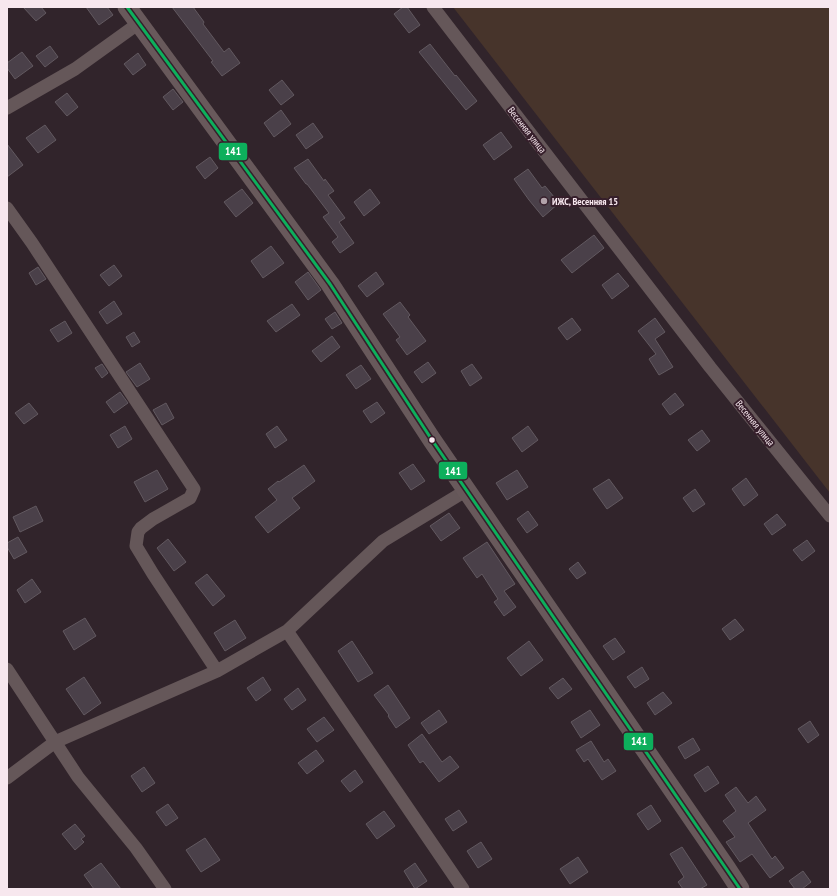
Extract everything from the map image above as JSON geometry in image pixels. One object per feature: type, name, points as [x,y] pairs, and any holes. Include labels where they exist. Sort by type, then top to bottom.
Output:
[{"type":"street","points":[[127,7],[330,284],[428,434],[740,889]]},
{"type":"street","name":"Весенняя улица","points":[[433,7],[710,367],[830,516]]},
{"type":"street","points":[[7,108],[75,69],[139,23]]},
{"type":"street","points":[[7,208],[32,243],[194,489],[190,498],[153,519],[141,528],[138,532],[136,546],[217,671]]},
{"type":"street","points":[[7,778],[55,742],[217,671],[287,631],[383,541],[467,490]]},
{"type":"street","points":[[287,631],[463,889]]},
{"type":"street","points":[[7,669],[78,777],[136,848],[165,889]]},
{"type":"shaded area","points":[[453,7],[830,7],[830,493]]},
{"type":"building","points":[[23,7],[41,7],[46,13],[36,21]]},
{"type":"building","points":[[86,7],[107,7],[113,15],[99,25]]},
{"type":"building","points":[[172,7],[193,7],[204,22],[203,24],[224,52],[229,48],[240,63],[222,76],[211,62],[213,61]]},
{"type":"building","points":[[403,7],[407,7],[420,25],[409,33],[394,14]]},
{"type":"building","points":[[430,44],[477,101],[466,110],[419,52]]},
{"type":"building","points":[[50,46],[58,57],[45,67],[36,56]]},
{"type":"building","points":[[22,52],[33,66],[15,79],[7,68],[7,63]]},
{"type":"building","points":[[138,53],[146,65],[133,75],[124,64]]},
{"type":"building","points":[[282,80],[294,95],[281,105],[269,90]]},
{"type":"building","points":[[173,89],[183,102],[173,110],[163,97]]},
{"type":"building","points":[[67,93],[78,107],[67,116],[55,102]]},
{"type":"building","points":[[281,110],[291,124],[274,137],[264,123]]},
{"type":"building","points":[[313,123],[323,137],[306,149],[296,135]]},
{"type":"building","points":[[45,125],[56,140],[38,153],[26,138]]},
{"type":"building","points":[[501,132],[512,147],[494,160],[483,145]]},
{"type":"building","points":[[7,144],[23,165],[7,177]]},
{"type":"building","points":[[210,157],[218,168],[205,179],[196,167]]},
{"type":"building","points":[[308,159],[324,181],[325,179],[334,191],[328,195],[345,218],[339,222],[354,243],[340,253],[332,242],[338,237],[323,217],[329,213],[294,168]]},
{"type":"building","points":[[528,169],[542,188],[545,186],[559,203],[543,217],[514,179]]},
{"type":"building","points":[[242,189],[253,203],[236,217],[224,202]]},
{"type":"building","points":[[370,189],[380,203],[364,216],[354,202]]},
{"type":"building","points":[[594,235],[604,248],[572,273],[561,260]]},
{"type":"building","points":[[271,246],[284,263],[263,278],[251,261]]},
{"type":"building","points":[[114,265],[122,276],[109,286],[100,275]]},
{"type":"building","points":[[38,267],[46,279],[36,285],[29,273]]},
{"type":"building","points":[[308,272],[321,290],[308,300],[295,282]]},
{"type":"building","points":[[376,272],[384,284],[367,297],[358,286]]},
{"type":"building","points":[[618,273],[629,286],[612,299],[602,285]]},
{"type":"building","points":[[114,301],[122,314],[107,324],[99,312]]},
{"type":"building","points":[[400,302],[410,315],[408,317],[426,341],[407,355],[396,340],[400,337],[383,314]]},
{"type":"building","points":[[292,304],[300,315],[276,332],[267,321]]},
{"type":"building","points":[[335,312],[342,323],[332,329],[325,319]]},
{"type":"building","points":[[572,318],[581,330],[567,340],[558,328]]},
{"type":"building","points":[[655,318],[665,332],[655,339],[673,367],[659,375],[649,359],[656,354],[638,331]]},
{"type":"building","points":[[65,321],[72,333],[58,342],[50,330]]},
{"type":"building","points":[[134,332],[140,342],[132,347],[126,337]]},
{"type":"building","points":[[332,336],[340,347],[321,362],[312,351]]},
{"type":"building","points":[[428,362],[436,373],[422,383],[414,372]]},
{"type":"building","points":[[140,363],[150,379],[137,387],[126,372]]},
{"type":"building","points":[[102,364],[108,373],[102,378],[95,368]]},
{"type":"building","points":[[472,364],[482,378],[470,386],[461,371]]},
{"type":"building","points":[[361,365],[371,379],[356,389],[346,375]]},
{"type":"building","points":[[120,392],[128,403],[114,413],[106,402]]},
{"type":"building","points":[[675,393],[684,405],[670,415],[662,404]]},
{"type":"building","points":[[377,402],[385,413],[371,423],[363,411]]},
{"type":"building","points":[[29,403],[38,414],[24,424],[15,413]]},
{"type":"building","points":[[166,403],[174,418],[162,425],[153,410]]},
{"type":"building","points":[[125,426],[132,439],[118,448],[110,435]]},
{"type":"building","points":[[277,426],[287,440],[275,448],[266,434]]},
{"type":"building","points":[[528,426],[538,440],[522,452],[512,438]]},
{"type":"building","points":[[702,430],[710,441],[697,451],[688,440]]},
{"type":"building","points":[[413,464],[425,481],[411,490],[399,473]]},
{"type":"building","points":[[304,465],[315,481],[292,498],[300,508],[268,533],[255,517],[277,500],[268,489]]},
{"type":"building","points":[[157,470],[168,489],[145,502],[134,482]]},
{"type":"building","points":[[517,470],[528,487],[507,500],[496,483]]},
{"type":"building","points":[[746,478],[758,495],[744,506],[732,489]]},
{"type":"building","points":[[609,479],[623,498],[607,509],[593,489]]},
{"type":"building","points":[[695,489],[705,504],[693,512],[683,498]]},
{"type":"building","points":[[36,506],[43,521],[20,532],[13,517]]},
{"type":"building","points":[[528,511],[538,525],[527,533],[517,519]]},
{"type":"building","points":[[449,513],[460,528],[441,541],[430,526]]},
{"type":"building","points":[[777,514],[786,525],[772,535],[764,524]]},
{"type":"building","points":[[18,537],[27,552],[14,559],[7,547],[7,543]]},
{"type":"building","points":[[168,539],[186,562],[174,571],[157,548]]},
{"type":"building","points":[[807,540],[815,551],[802,561],[793,550]]},
{"type":"building","points":[[487,542],[515,584],[504,591],[516,607],[504,616],[494,602],[498,599],[482,574],[477,578],[463,558]]},
{"type":"building","points":[[578,562],[586,573],[577,579],[569,569]]},
{"type":"building","points":[[207,574],[225,596],[213,606],[195,583]]},
{"type":"building","points":[[32,579],[41,592],[25,603],[17,590]]},
{"type":"building","points":[[85,618],[96,636],[74,650],[63,631]]},
{"type":"building","points":[[735,619],[744,630],[730,640],[722,629]]},
{"type":"building","points":[[235,620],[246,638],[225,651],[214,633]]},
{"type":"building","points":[[615,638],[625,652],[613,660],[603,646]]},
{"type":"building","points":[[352,641],[373,673],[358,682],[338,651]]},
{"type":"building","points":[[529,641],[543,660],[521,676],[507,658]]},
{"type":"building","points":[[642,667],[649,679],[635,688],[627,677]]},
{"type":"building","points":[[84,677],[101,703],[84,715],[66,689]]},
{"type":"building","points":[[263,677],[271,690],[256,701],[247,688]]},
{"type":"building","points":[[563,678],[572,689],[558,699],[549,688]]},
{"type":"building","points":[[388,685],[410,718],[396,728],[388,716],[389,715],[374,695]]},
{"type":"building","points":[[298,688],[306,700],[292,710],[284,699]]},
{"type":"building","points":[[663,692],[672,703],[655,715],[647,703]]},
{"type":"building","points":[[439,710],[447,722],[429,734],[421,723]]},
{"type":"building","points":[[590,710],[600,725],[581,738],[571,722]]},
{"type":"building","points":[[324,717],[334,730],[317,742],[307,729]]},
{"type":"building","points":[[810,721],[819,735],[808,743],[798,729]]},
{"type":"building","points":[[422,734],[442,762],[450,756],[459,767],[439,782],[423,761],[420,763],[408,745]]},
{"type":"building","points":[[693,738],[700,750],[685,759],[678,747]]},
{"type":"building","points":[[591,741],[604,762],[608,759],[616,771],[602,780],[588,759],[584,762],[576,750]]},
{"type":"building","points":[[316,750],[324,761],[307,774],[298,763]]},
{"type":"building","points":[[708,766],[719,783],[705,792],[694,775]]},
{"type":"building","points":[[144,767],[155,783],[142,792],[131,776]]},
{"type":"building","points":[[355,770],[363,782],[350,792],[341,781]]},
{"type":"building","points":[[736,787],[748,803],[756,796],[766,810],[748,823],[772,859],[775,856],[784,868],[770,878],[752,854],[740,862],[726,842],[735,837],[723,821],[736,811],[725,795]]},
{"type":"building","points":[[168,804],[178,818],[166,826],[156,812]]},
{"type":"building","points":[[651,805],[661,821],[648,830],[637,814]]},
{"type":"building","points":[[459,810],[467,822],[453,831],[445,819]]},
{"type":"building","points":[[384,811],[395,826],[377,839],[366,824]]},
{"type":"building","points":[[75,824],[85,836],[81,839],[84,842],[75,850],[62,834]]},
{"type":"building","points":[[205,838],[220,860],[201,872],[186,850]]},
{"type":"building","points":[[481,842],[492,859],[478,868],[467,851]]},
{"type":"building","points":[[682,847],[707,885],[700,889],[683,889],[678,882],[684,877],[670,854]]},
{"type":"building","points":[[578,857],[588,872],[570,884],[560,869]]},
{"type":"building","points":[[101,863],[121,889],[94,889],[84,875]]},
{"type":"building","points":[[415,863],[427,881],[415,889],[404,871]]},
{"type":"building","points":[[803,871],[811,882],[802,889],[795,889],[789,881]]},
{"type":"transit line","name":"141","points":[[127,7],[330,284],[432,440],[740,889]]},
{"type":"place","name":"ИЖС, Весенняя 15","points":[[544,201]]}]
